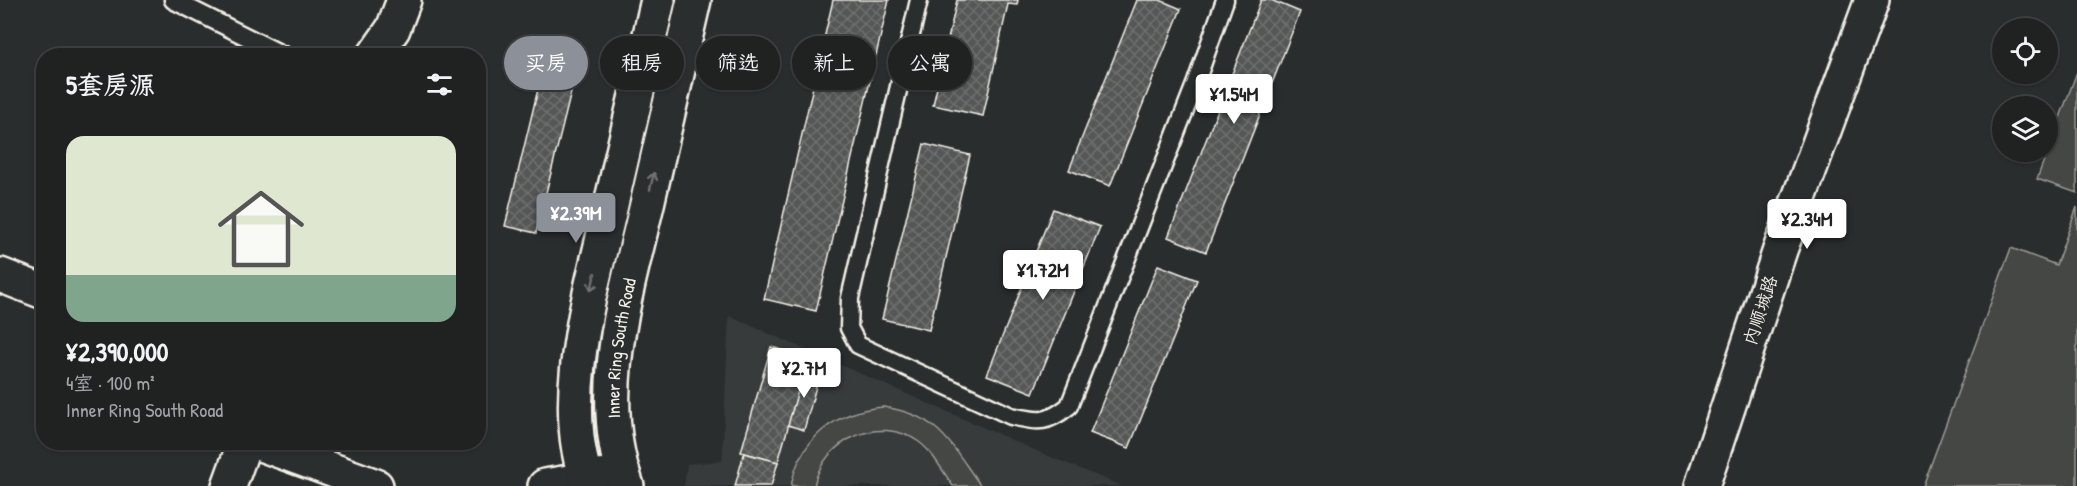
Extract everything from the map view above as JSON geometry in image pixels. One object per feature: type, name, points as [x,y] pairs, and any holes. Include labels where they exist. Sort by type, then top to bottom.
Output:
[{"type":"street","points":[[380,48],[393,29],[404,0]]},
{"type":"street","name":"Inner Ring South Road","points":[[587,483],[577,439],[576,416],[578,365],[583,326],[658,0]]},
{"type":"street","name":"Inner Ring South Road","points":[[625,480],[612,404],[618,330],[694,0]]},
{"type":"street","name":"内顺城路","points":[[1702,486],[1780,250],[1872,0]]},
{"type":"street","points":[[0,274],[36,289]]},
{"type":"street","points":[[229,486],[242,450]]},
{"type":"street","points":[[277,450],[376,486]]},
{"type":"street","points":[[545,486],[625,480]]},
{"type":"lane","points":[[173,0],[269,48]]},
{"type":"lane","points":[[919,0],[850,298],[849,328],[858,345],[1011,416],[1034,421],[1052,419],[1069,406],[1196,82],[1225,0]]},
{"type":"shaded area","points":[[2077,72],[2077,193],[2037,179],[2043,162],[2058,162],[2058,123]]},
{"type":"shaded area","points":[[2077,207],[2077,486],[1923,486],[2011,248],[2056,265]]},
{"type":"shaded area","points":[[729,316],[1122,486],[684,486],[687,464],[722,461]]},
{"type":"shaded area","points":[[883,407],[902,411],[931,424],[951,445],[981,486],[953,486],[933,457],[919,442],[903,434],[871,431],[841,444],[819,470],[814,486],[791,486],[803,454],[823,430],[850,414]]},
{"type":"building","points":[[833,0],[889,0],[876,55],[876,36],[825,36]]},
{"type":"building","points":[[957,0],[1018,0],[1017,5],[1008,4],[983,116],[933,105],[936,90],[972,90],[972,36],[949,36]]},
{"type":"building","points":[[1137,0],[1160,0],[1181,9],[1110,186],[1069,170]]},
{"type":"building","points":[[1261,0],[1271,0],[1300,12],[1206,252],[1168,237]]},
{"type":"building","points":[[538,90],[572,90],[536,233],[505,226]]},
{"type":"building","points":[[812,90],[868,90],[816,311],[764,299]]},
{"type":"building","points":[[924,144],[970,155],[929,330],[882,319]]},
{"type":"building","points":[[1053,209],[1100,227],[1033,393],[987,375]]},
{"type":"building","points":[[1158,265],[1197,280],[1129,448],[1090,433]]},
{"type":"building","points":[[771,347],[808,357],[778,462],[741,452]]},
{"type":"building","points":[[805,367],[820,372],[804,430],[788,425]]},
{"type":"building","points":[[744,453],[778,462],[771,486],[735,486]]}]
